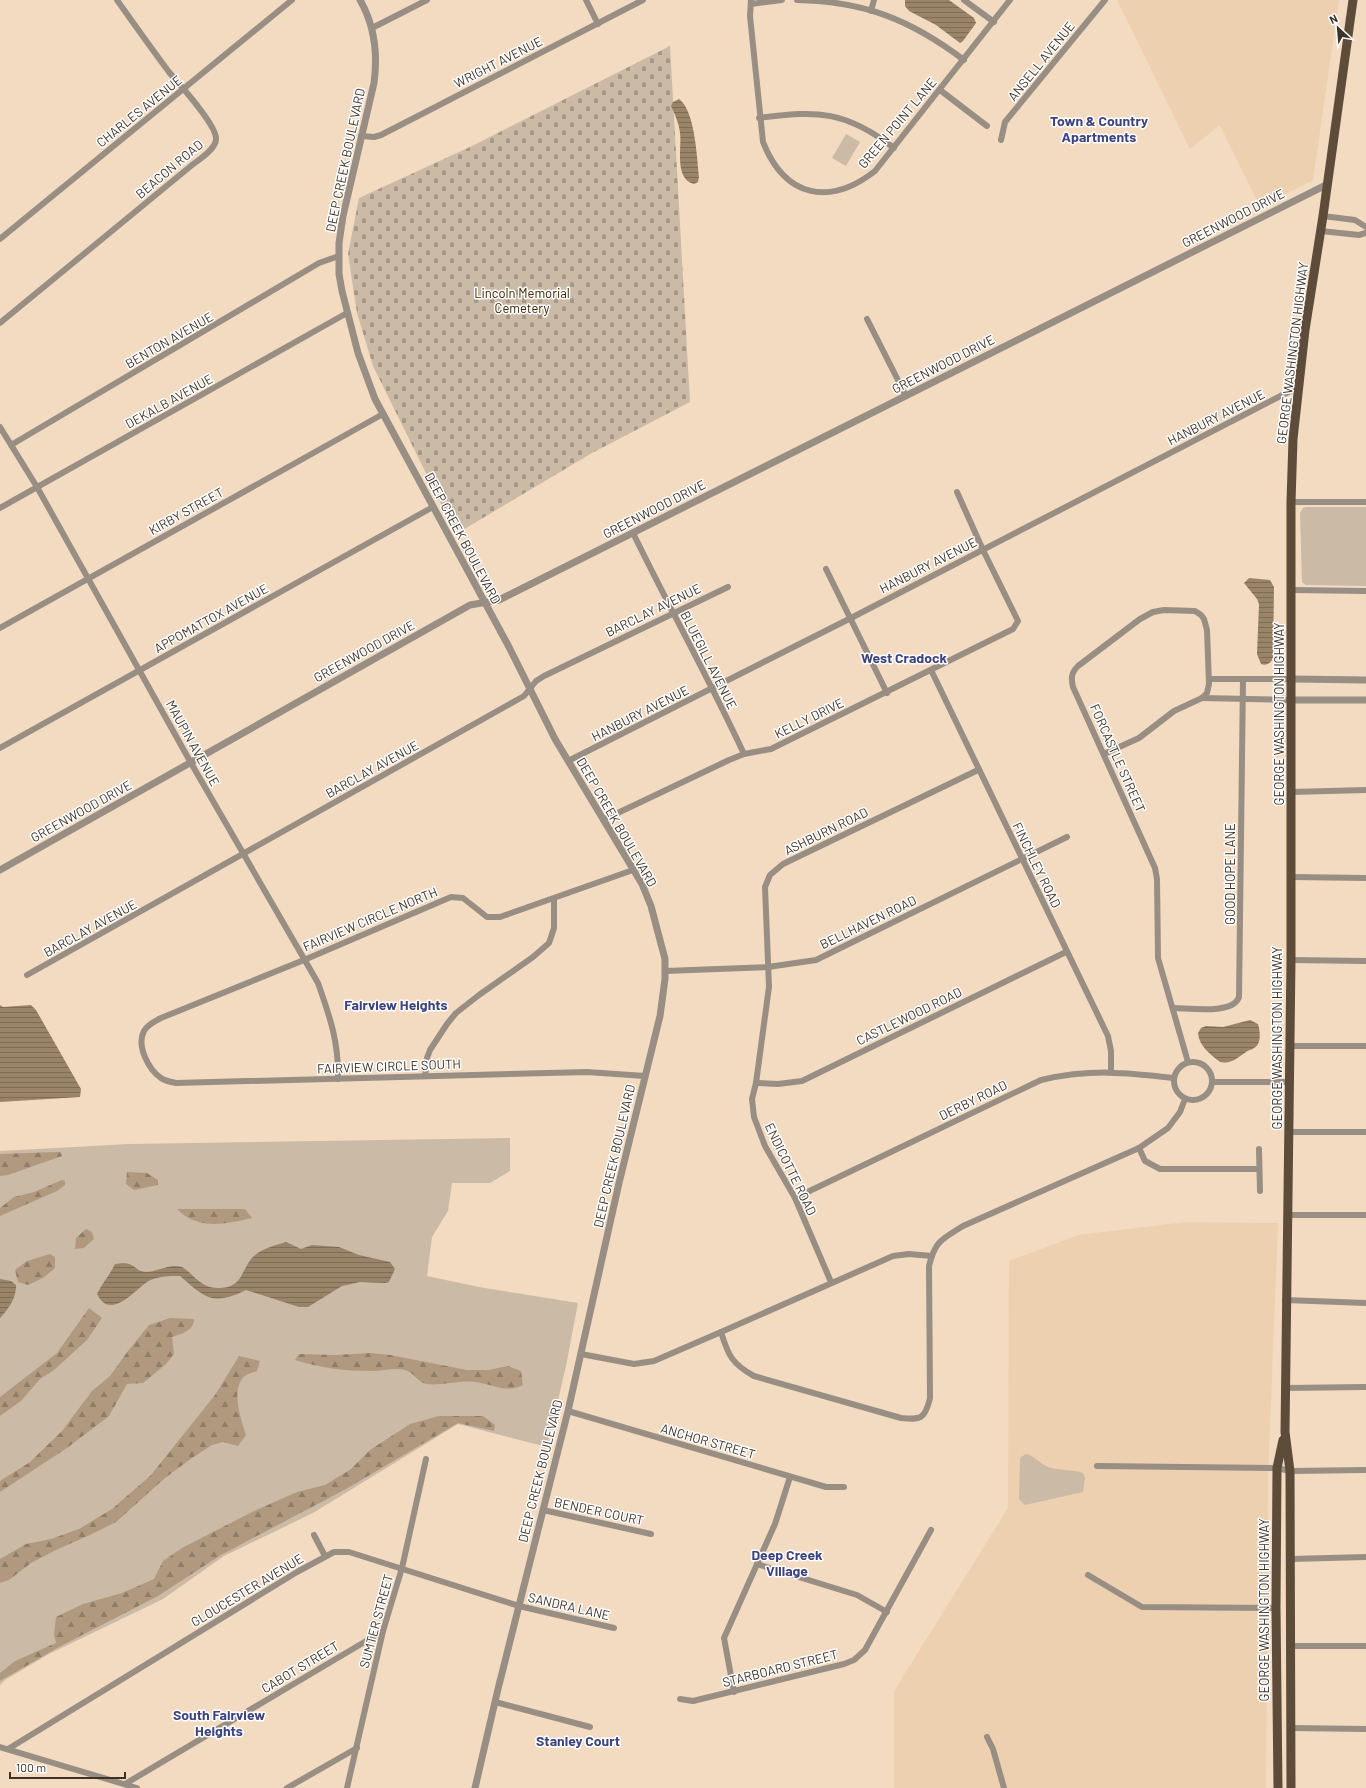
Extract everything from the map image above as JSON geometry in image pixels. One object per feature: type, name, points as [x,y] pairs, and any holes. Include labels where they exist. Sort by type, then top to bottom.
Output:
[{"type":"main road","name":"GEORGE WASHINGTON HIGHWAY","points":[[1291,1788],[1290,1470],[1285,1432],[1285,1300],[1288,1214],[1291,960],[1291,502],[1293,439],[1305,330],[1328,184],[1353,0]]},
{"type":"main road","name":"GEORGE WASHINGTON HIGHWAY","points":[[1278,1788],[1276,1608],[1277,1468],[1285,1432]]},
{"type":"street","name":"BEACON ROAD","points":[[0,323],[214,147],[216,141],[215,132],[184,88],[170,72],[117,0]]},
{"type":"street","name":"CHARLES AVENUE","points":[[0,239],[292,0]]},
{"type":"street","name":"DEEP CREEK BOULEVARD","points":[[360,0],[372,28],[375,40],[376,64],[374,83],[343,216],[338,256],[339,274],[348,313],[368,382],[383,414],[484,602],[555,739],[642,884],[651,906],[665,959],[660,1016],[619,1183],[568,1411],[518,1606],[476,1788]]},
{"type":"street","points":[[372,28],[427,0]]},
{"type":"street","points":[[586,0],[598,24]]},
{"type":"street","name":"WRIGHT AVENUE","points":[[361,136],[374,137],[381,135],[643,0]]},
{"type":"street","points":[[751,2],[782,0]]},
{"type":"street","points":[[798,0],[822,0],[848,4],[871,11],[914,27],[937,40],[964,60]]},
{"type":"street","points":[[871,11],[874,0]]},
{"type":"street","points":[[964,0],[994,22]]},
{"type":"street","name":"GREEN POINT LANE","points":[[751,2],[750,16],[759,118],[763,142],[769,158],[778,171],[804,189],[819,192],[837,192],[862,181],[875,171],[1010,0]]},
{"type":"street","name":"ANSELL AVENUE","points":[[1001,140],[1005,122],[1105,0]]},
{"type":"street","points":[[940,90],[987,126]]},
{"type":"street","points":[[759,118],[791,113],[815,113],[834,117],[853,123],[872,132],[894,148]]},
{"type":"street","name":"GREENWOOD DRIVE","points":[[0,870],[470,605],[499,600],[1328,184]]},
{"type":"street","points":[[1323,216],[1355,220],[1366,227]]},
{"type":"street","points":[[1321,231],[1359,235],[1366,233]]},
{"type":"street","name":"BENTON AVENUE","points":[[11,445],[319,263],[338,256]]},
{"type":"street","name":"DEKALB AVENUE","points":[[0,508],[348,313]]},
{"type":"street","points":[[867,319],[906,396]]},
{"type":"street","name":"HANBURY AVENUE","points":[[568,761],[850,618],[1298,387]]},
{"type":"street","name":"KIRBY STREET","points":[[0,628],[383,414]]},
{"type":"street","name":"MAUPIN AVENUE","points":[[0,427],[37,487],[191,763],[318,983],[332,1021],[339,1058],[338,1079]]},
{"type":"street","points":[[957,492],[982,550]]},
{"type":"street","points":[[1291,502],[1366,502]]},
{"type":"street","name":"APPOMATTOX AVENUE","points":[[0,748],[141,671],[433,507]]},
{"type":"street","name":"BLUEGILL AVENUE","points":[[633,533],[672,612],[713,688],[744,754]]},
{"type":"street","name":"KELLY DRIVE","points":[[603,820],[729,760],[744,754],[771,749],[887,693],[1013,629],[1018,621],[982,550]]},
{"type":"street","points":[[826,569],[887,693]]},
{"type":"street","name":"BARCLAY AVENUE","points":[[27,975],[524,696],[536,681],[544,676],[672,612],[728,587]]},
{"type":"street","points":[[1292,590],[1366,591]]},
{"type":"street","name":"FORCASTLE STREET","points":[[1188,1062],[1158,958],[1157,879],[1155,868],[1073,687],[1071,678],[1074,670],[1078,666],[1140,619],[1153,612],[1164,610],[1196,611],[1201,615],[1206,624],[1209,679]]},
{"type":"street","name":"FINCHLEY ROAD","points":[[931,670],[1066,952],[1108,1036],[1111,1051],[1111,1072]]},
{"type":"street","points":[[1202,698],[1208,688],[1209,679],[1366,680]]},
{"type":"street","name":"GOOD HOPE LANE","points":[[1173,1008],[1226,1008],[1234,1004],[1239,997],[1243,679]]},
{"type":"street","points":[[1104,754],[1139,738],[1174,711],[1202,698],[1366,700]]},
{"type":"street","name":"ASHBURN ROAD","points":[[768,967],[765,887],[770,875],[783,864],[978,770]]},
{"type":"street","points":[[1291,792],[1366,790]]},
{"type":"street","name":"BELLHAVEN ROAD","points":[[665,971],[768,967],[816,960],[1067,838]]},
{"type":"street","name":"FAIRVIEW CIRCLE NORTH","points":[[145,1057],[142,1046],[142,1038],[144,1030],[151,1024],[451,897],[462,898],[482,914],[491,918],[510,915],[633,870]]},
{"type":"street","points":[[1291,876],[1366,878]]},
{"type":"street","points":[[425,1076],[427,1058],[430,1050],[456,1013],[533,957],[549,943],[554,928],[554,899]]},
{"type":"street","name":"CASTLEWOOD ROAD","points":[[756,1083],[778,1084],[802,1081],[1066,952]]},
{"type":"street","points":[[1291,960],[1366,961]]},
{"type":"street","name":"ENDICOTTE ROAD","points":[[768,967],[768,994],[756,1083],[752,1099],[754,1117],[765,1146],[795,1198],[831,1282]]},
{"type":"street","points":[[1289,1046],[1366,1046]]},
{"type":"street","name":"FAIRVIEW CIRCLE SOUTH","points":[[145,1057],[161,1079],[176,1083],[587,1072],[645,1076]]},
{"type":"street","points":[[1188,1062],[1194,1062],[1205,1066],[1212,1076],[1212,1082],[1208,1094],[1197,1100],[1185,1099],[1176,1090],[1174,1078],[1178,1068],[1188,1062]]},
{"type":"street","name":"DERBY ROAD","points":[[795,1198],[1041,1080],[1066,1074],[1101,1071],[1174,1078]]},
{"type":"street","points":[[1212,1082],[1289,1082]]},
{"type":"street","points":[[721,1332],[728,1352],[740,1368],[754,1376],[901,1418],[913,1420],[922,1418],[927,1412],[930,1398],[929,1266],[940,1240],[963,1226],[1139,1148],[1168,1128],[1180,1112],[1185,1099]]},
{"type":"street","points":[[1289,1132],[1366,1132]]},
{"type":"street","points":[[1139,1148],[1145,1161],[1160,1169],[1259,1169]]},
{"type":"street","points":[[1259,1149],[1260,1191]]},
{"type":"street","points":[[1288,1214],[1366,1215]]},
{"type":"street","points":[[581,1354],[634,1364],[654,1361],[893,1256],[910,1254],[932,1256]]},
{"type":"street","points":[[1285,1300],[1366,1303]]},
{"type":"street","points":[[1286,1388],[1366,1387]]},
{"type":"street","name":"ANCHOR STREET","points":[[568,1411],[826,1487],[844,1487]]},
{"type":"street","name":"SUMTER STREET","points":[[347,1788],[382,1631],[402,1568],[426,1459]]},
{"type":"street","points":[[1097,1466],[1366,1470]]},
{"type":"street","points":[[734,1692],[724,1638],[774,1524],[790,1477]]},
{"type":"street","name":"BENDER COURT","points":[[543,1510],[651,1534]]},
{"type":"street","name":"STARBOARD STREET","points":[[680,1700],[693,1701],[734,1692],[830,1668],[854,1660],[865,1650],[931,1530]]},
{"type":"street","points":[[314,1535],[325,1556]]},
{"type":"street","name":"GLOUCESTER AVENUE","points":[[8,1749],[325,1556],[334,1552],[349,1552],[518,1606]]},
{"type":"street","points":[[1291,1559],[1366,1557]]},
{"type":"street","points":[[757,1564],[857,1595],[887,1612]]},
{"type":"street","points":[[1088,1575],[1142,1607],[1276,1608]]},
{"type":"street","name":"SANDRA LANE","points":[[518,1606],[614,1628]]},
{"type":"street","name":"CABOT STREET","points":[[125,1784],[382,1631]]},
{"type":"street","points":[[1291,1646],[1366,1646]]},
{"type":"street","points":[[495,1702],[590,1727]]},
{"type":"street","points":[[1290,1728],[1366,1729]]},
{"type":"street","points":[[987,1737],[993,1748],[1004,1788]]},
{"type":"street","points":[[0,1747],[137,1788]]},
{"type":"street","points":[[287,1788],[357,1748]]},
{"type":"shaded area","points":[[905,0],[949,0],[974,18],[976,23],[960,43],[936,25],[909,11],[905,6]]},
{"type":"shaded area","points":[[1117,0],[1339,0],[1313,180],[1260,207],[1220,125],[1190,149]]},
{"type":"shaded area","points":[[679,99],[689,113],[694,135],[699,177],[698,182],[694,184],[688,181],[681,170],[679,129],[677,119],[671,106],[673,102]]},
{"type":"shaded area","points":[[1249,578],[1270,580],[1274,587],[1273,658],[1270,663],[1263,665],[1261,664],[1257,654],[1259,604],[1257,599],[1244,583]]},
{"type":"shaded area","points":[[0,1005],[3,1007],[31,1005],[36,1010],[81,1089],[80,1097],[0,1102]]},
{"type":"shaded area","points":[[1250,1020],[1258,1024],[1260,1034],[1258,1044],[1253,1049],[1247,1051],[1234,1060],[1220,1062],[1212,1056],[1200,1042],[1198,1033],[1201,1028],[1206,1026],[1223,1027]]},
{"type":"shaded area","points":[[1187,1222],[1278,1223],[1268,1478],[1266,1788],[894,1788],[894,1691],[1008,1508],[1009,1261],[1078,1235]]},
{"type":"shaded area","points":[[286,1242],[301,1249],[312,1245],[339,1247],[359,1255],[390,1262],[395,1269],[389,1282],[360,1282],[342,1286],[308,1307],[299,1307],[246,1290],[229,1297],[212,1298],[191,1286],[180,1276],[163,1277],[151,1280],[122,1302],[115,1304],[108,1305],[102,1302],[97,1294],[115,1264],[122,1263],[127,1263],[146,1272],[173,1266],[182,1267],[206,1286],[215,1288],[227,1287],[239,1280],[249,1262],[256,1254],[265,1249]]},
{"type":"shaded area","points":[[0,1279],[11,1281],[16,1285],[16,1289],[11,1303],[0,1318]]},
{"type":"green space","name":"Lincoln Memorial Cemetery","points":[[670,46],[690,402],[592,453],[456,534],[373,366],[357,313],[348,254],[359,198],[472,146]]},
{"type":"green space","points":[[846,134],[860,142],[846,166],[832,158]]},
{"type":"green space","points":[[1366,507],[1366,586],[1306,585],[1302,582],[1300,513],[1303,508]]},
{"type":"green space","points":[[510,1138],[510,1171],[490,1183],[452,1183],[448,1211],[432,1237],[427,1276],[479,1287],[578,1303],[566,1366],[547,1447],[458,1424],[313,1513],[224,1556],[163,1599],[49,1654],[5,1680],[0,1685],[0,1151],[129,1144]]},
{"type":"green space","points":[[60,1152],[62,1156],[8,1175],[0,1176],[0,1154]]},
{"type":"green space","points":[[127,1172],[147,1173],[158,1180],[158,1185],[134,1190],[126,1184]]},
{"type":"green space","points":[[62,1180],[65,1181],[65,1185],[57,1191],[0,1216],[0,1208],[14,1197],[34,1192]]},
{"type":"green space","points":[[177,1209],[245,1209],[252,1218],[222,1224],[203,1223],[194,1221]]},
{"type":"green space","points":[[86,1229],[92,1232],[94,1239],[84,1248],[75,1249],[76,1238]]},
{"type":"green space","points":[[50,1254],[55,1257],[55,1268],[43,1278],[28,1285],[18,1282],[15,1270],[27,1261]]},
{"type":"green space","points":[[89,1308],[102,1318],[87,1340],[54,1370],[40,1379],[21,1401],[0,1416],[0,1397],[57,1353]]},
{"type":"green space","points":[[170,1318],[194,1319],[192,1326],[189,1329],[172,1337],[174,1354],[166,1364],[143,1383],[127,1384],[109,1416],[67,1448],[0,1492],[0,1481],[30,1462],[62,1431],[92,1391],[110,1376],[149,1325]]},
{"type":"green space","points":[[370,1353],[390,1355],[467,1370],[488,1370],[508,1366],[521,1371],[523,1385],[517,1388],[505,1389],[476,1382],[427,1384],[420,1381],[408,1371],[404,1370],[342,1370],[295,1360],[299,1354],[336,1355]]},
{"type":"green space","points":[[239,1356],[260,1361],[257,1371],[245,1376],[238,1388],[238,1404],[246,1435],[238,1446],[223,1442],[212,1445],[165,1478],[116,1522],[31,1563],[9,1580],[0,1583],[0,1559],[26,1544],[51,1539],[79,1529],[112,1509],[151,1475],[215,1395]]},
{"type":"green space","points":[[439,1416],[483,1416],[495,1425],[494,1431],[458,1423],[346,1489],[221,1555],[158,1596],[59,1647],[0,1681],[0,1673],[15,1661],[56,1643],[54,1635],[56,1617],[83,1604],[122,1593],[154,1579],[163,1561],[182,1548],[252,1512],[297,1492],[325,1485],[351,1469],[370,1450],[410,1424]]},
{"type":"green space","points":[[1026,1454],[1032,1456],[1048,1467],[1083,1473],[1085,1478],[1083,1492],[1025,1505],[1019,1499],[1020,1460],[1021,1457]]},
{"type":"district","name":"Town & Country Apartments","points":[[1099,128]]},
{"type":"district","name":"West Cradock","points":[[904,657]]},
{"type":"district","name":"Fairview Heights","points":[[396,1004]]},
{"type":"district","name":"Deep Creek Village","points":[[787,1562]]},
{"type":"district","name":"South Fairview Heights","points":[[219,1722]]},
{"type":"district","name":"Stanley Court","points":[[578,1740]]}]
